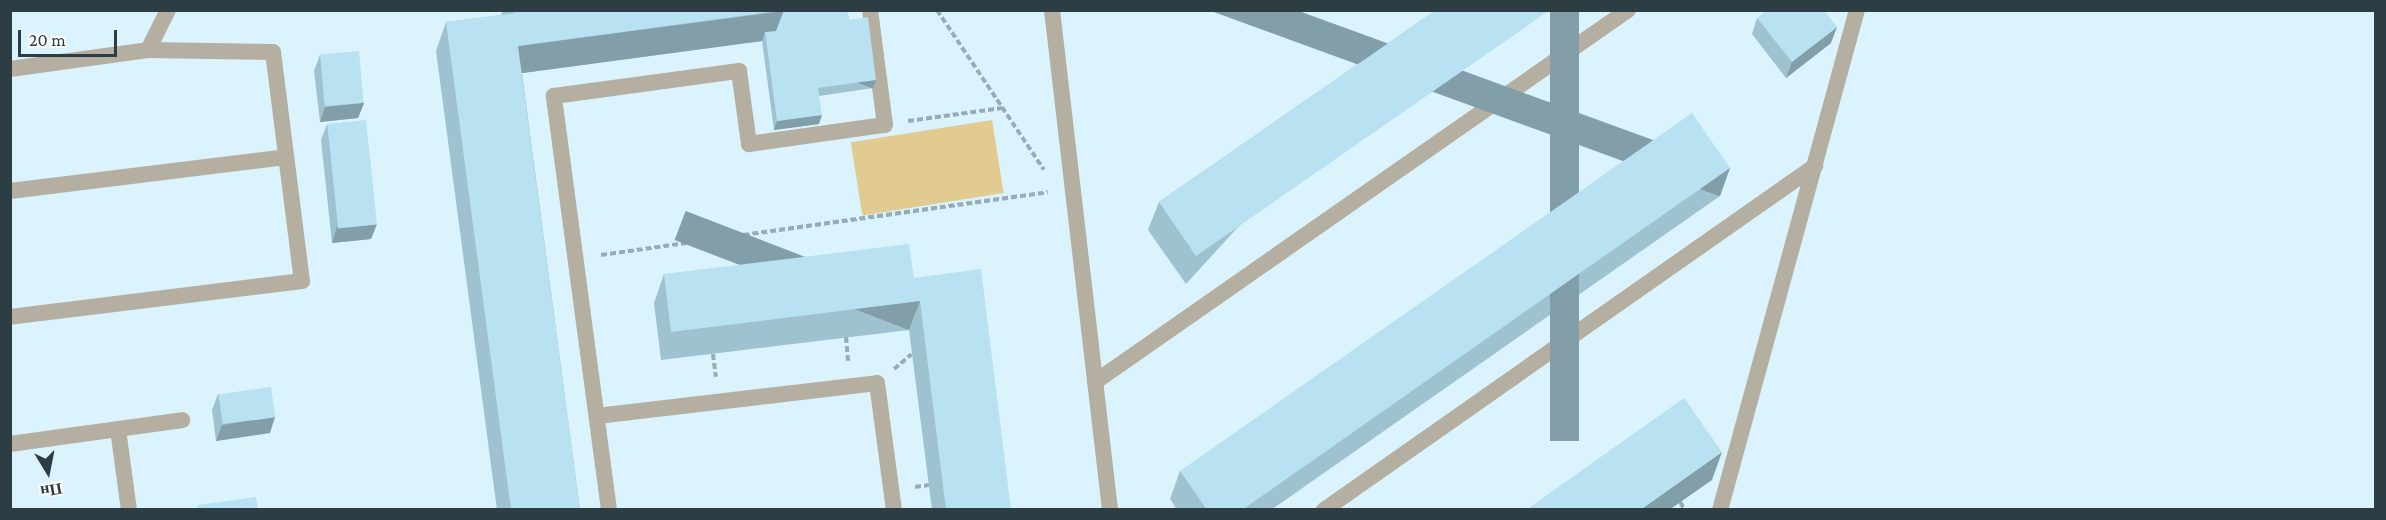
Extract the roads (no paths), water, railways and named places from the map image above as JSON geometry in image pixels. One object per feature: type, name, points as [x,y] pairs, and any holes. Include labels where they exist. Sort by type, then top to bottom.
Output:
[{"type":"street","points":[[148,50],[168,10]]},
{"type":"street","points":[[609,510],[554,96],[739,71],[749,144],[885,125],[870,10]]},
{"type":"street","points":[[1052,10],[1110,510]]},
{"type":"street","points":[[1095,382],[1628,10]]},
{"type":"street","points":[[1720,510],[1857,10]]},
{"type":"street","points":[[10,69],[148,50],[273,52],[302,281],[10,317]]},
{"type":"street","points":[[10,191],[286,156]]},
{"type":"street","points":[[1324,510],[1815,166]]},
{"type":"street","points":[[597,416],[877,382],[894,510]]},
{"type":"street","points":[[10,444],[182,420]]},
{"type":"street","points":[[118,429],[129,510]]}]
